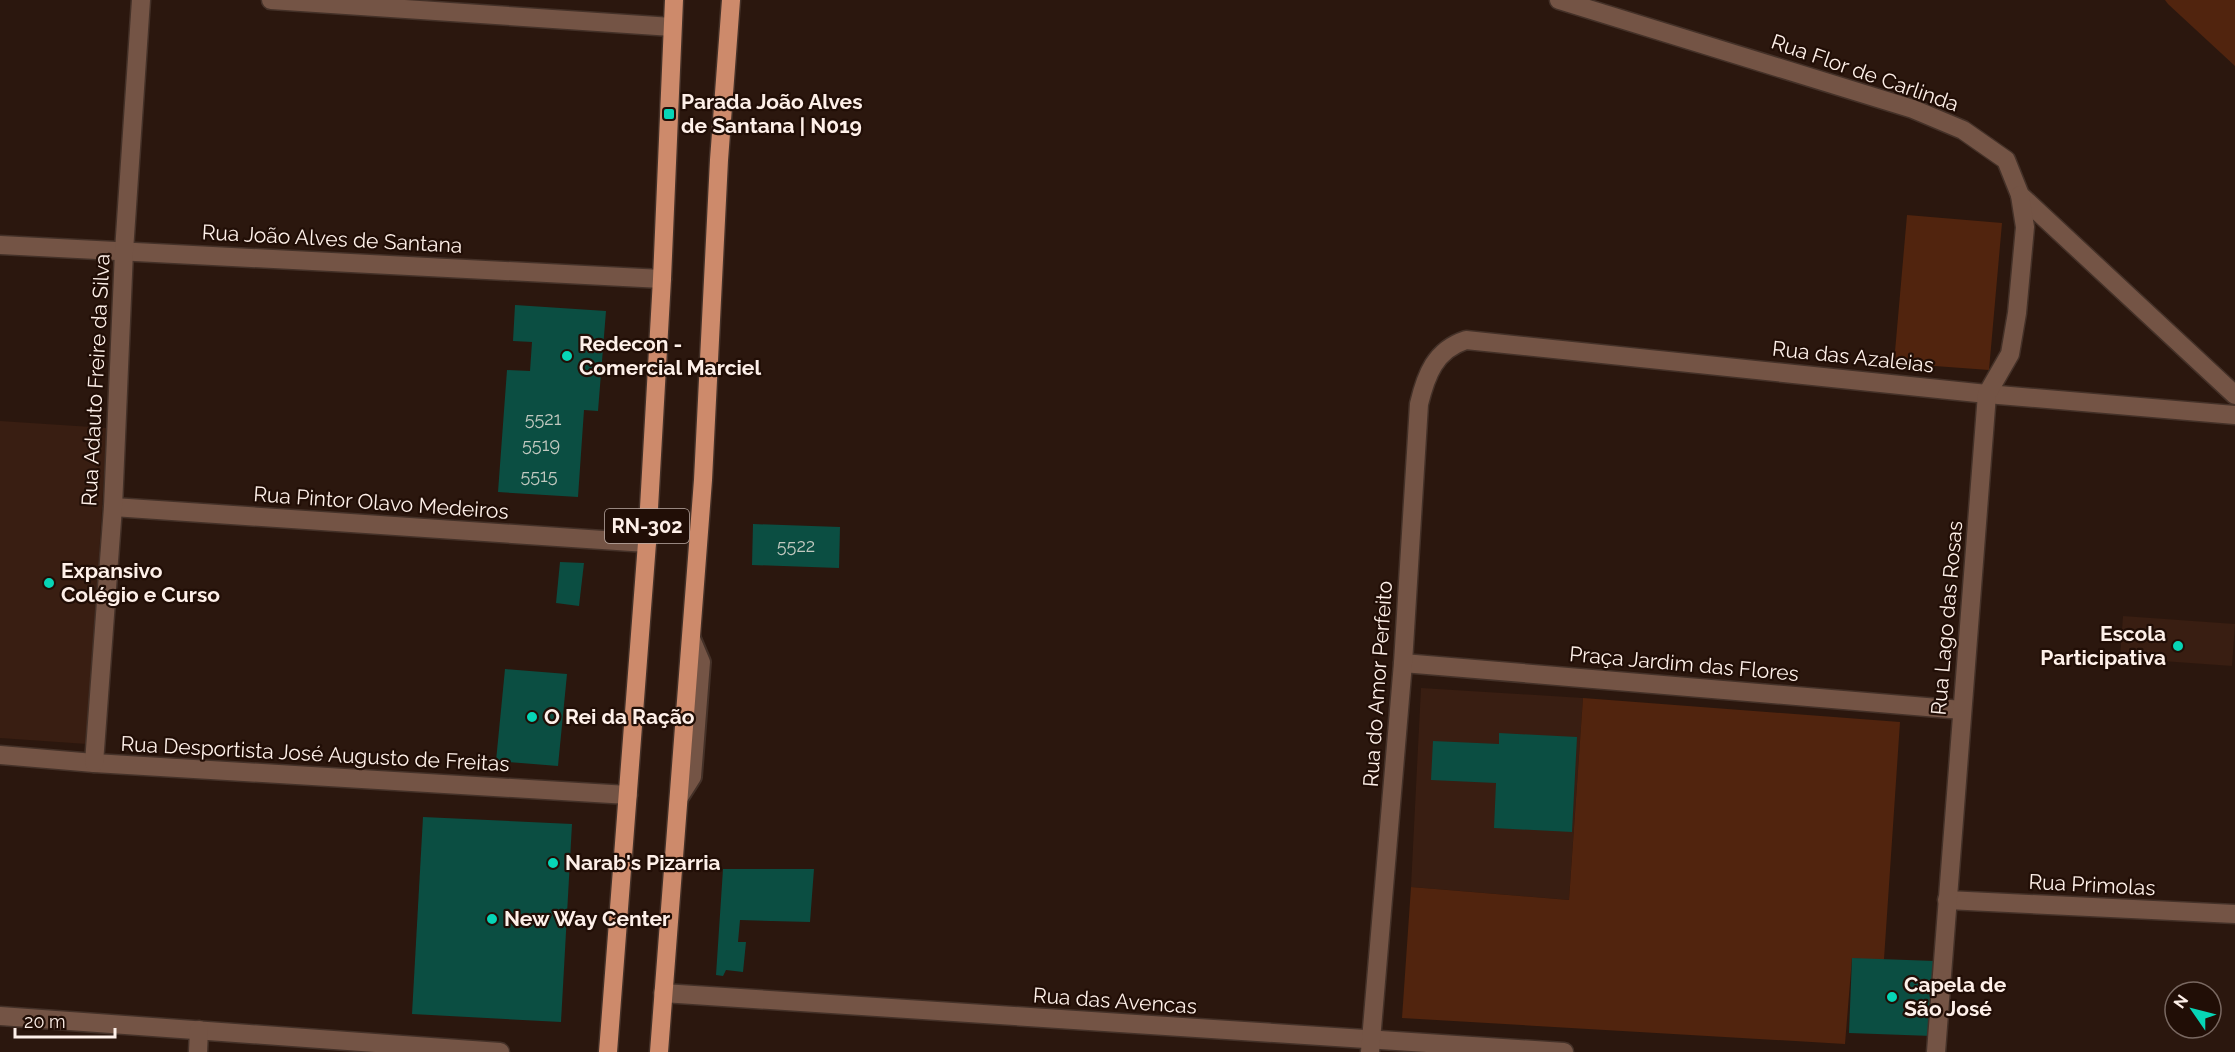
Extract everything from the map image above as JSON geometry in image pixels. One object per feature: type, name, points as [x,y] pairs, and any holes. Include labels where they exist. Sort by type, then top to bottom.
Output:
[{"type":"main road","name":"RN-302","points":[[608,1052],[646,543],[662,279],[674,0]]},
{"type":"main road","name":"RN-302","points":[[659,1052],[703,480],[719,160],[731,0]]},
{"type":"street","name":"Rua Adauto Freire da Silva","points":[[94,763],[113,507],[124,251],[141,0]]},
{"type":"street","points":[[271,0],[672,27]]},
{"type":"street","name":"Rua Flor de Carlinda","points":[[1559,0],[1913,108],[1963,130],[2006,160],[2020,195],[2235,395]]},
{"type":"street","name":"Rua Lago das Rosas","points":[[1936,1052],[1988,394],[2010,354],[2017,313],[2025,227],[2020,195]]},
{"type":"street","name":"Rua João Alves de Santana","points":[[0,245],[662,279]]},
{"type":"street","name":"Rua das Azaleias","points":[[1466,340],[1988,394],[2235,415]]},
{"type":"street","name":"Rua do Amor Perfeito","points":[[1371,1046],[1403,663],[1419,404],[1425,378],[1439,357],[1453,344],[1466,340]]},
{"type":"street","name":"Rua Pintor Olavo Medeiros","points":[[113,507],[646,543]]},
{"type":"street","name":"Praça Jardim das Flores","points":[[1403,663],[1962,710]]},
{"type":"street","name":"Rua Desportista José Augusto de Freitas","points":[[0,755],[94,763],[628,795]]},
{"type":"street","name":"Rua Primolas","points":[[1947,900],[2235,914]]},
{"type":"street","name":"Rua das Avencas","points":[[663,993],[1371,1046],[1564,1052]]},
{"type":"street","points":[[0,1016],[500,1052]]},
{"type":"street","points":[[198,1052],[199,1030]]},
{"type":"shaded area","points":[[2165,0],[2235,0],[2235,66],[2168,4]]},
{"type":"shaded area","points":[[1907,215],[2002,223],[1989,370],[1894,363]]},
{"type":"shaded area","name":"Expansivo Colégio e Curso","points":[[0,421],[107,428],[87,744],[0,738]]},
{"type":"shaded area","name":"Escola Participativa","points":[[2123,616],[2235,624],[2232,666],[2120,658]]},
{"type":"shaded area","points":[[1421,688],[1583,698],[1569,900],[1411,887]]},
{"type":"shaded area","points":[[1583,698],[1900,722],[1884,959],[1882,961],[1852,958],[1845,1044],[1402,1018],[1411,887],[1569,900]]},
{"type":"building","points":[[515,305],[606,311],[598,411],[584,410],[578,497],[498,492],[507,370],[530,371],[532,342],[513,341]]},
{"type":"building","points":[[753,524],[840,527],[839,568],[752,565]]},
{"type":"building","points":[[560,562],[584,563],[579,606],[556,603]]},
{"type":"building","name":"O Rei da Ração","points":[[505,669],[567,674],[558,766],[496,761]]},
{"type":"building","points":[[1499,733],[1577,737],[1572,832],[1494,828],[1496,783],[1431,780],[1433,741],[1499,744]]},
{"type":"building","name":"New Way Center","points":[[423,817],[572,824],[561,1022],[412,1014]]},
{"type":"building","points":[[723,869],[814,869],[810,922],[740,920],[738,942],[746,942],[743,972],[726,970],[723,976],[716,975]]},
{"type":"building","name":"Capela de São José","points":[[1852,958],[1935,961],[1932,1036],[1849,1033]]},
{"type":"place","name":"Parada João Alves de Santana | N019","points":[[669,114]]},
{"type":"place","name":"Redecon - Comercial Marciel","points":[[567,356]]},
{"type":"place","name":"Expansivo Colégio e Curso","points":[[49,583]]},
{"type":"place","name":"Escola Participativa","points":[[2178,646]]},
{"type":"place","name":"O Rei da Ração","points":[[532,717]]},
{"type":"place","name":"Narab's Pizarria","points":[[553,863]]},
{"type":"place","name":"New Way Center","points":[[492,919]]},
{"type":"place","name":"Capela de São José","points":[[1892,997]]}]
